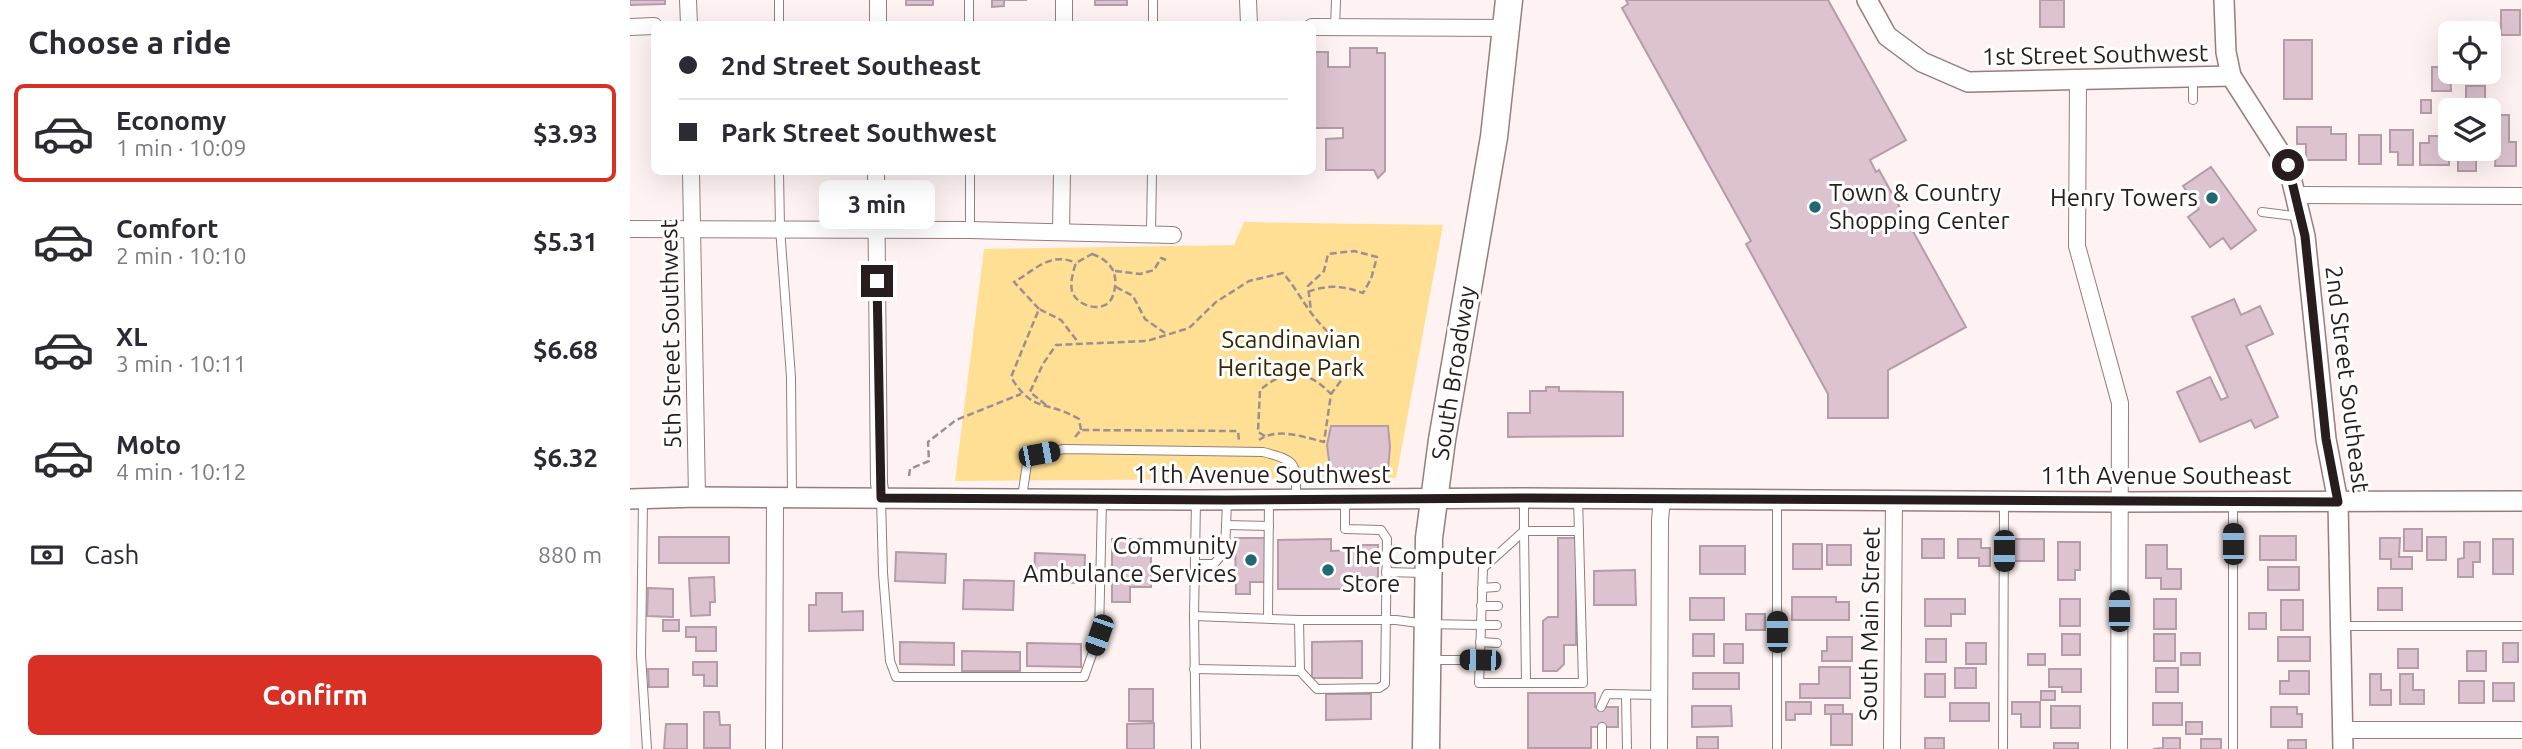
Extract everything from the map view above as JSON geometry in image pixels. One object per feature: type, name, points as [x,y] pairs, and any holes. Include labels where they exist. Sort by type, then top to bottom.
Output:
[{"type":"main road","name":"South Broadway","points":[[1426,749],[1429,538],[1442,440],[1494,138],[1509,0]]},
{"type":"street","points":[[688,0],[689,21]]},
{"type":"street","points":[[878,0],[878,21]]},
{"type":"street","points":[[1063,0],[1064,21]]},
{"type":"street","points":[[1248,0],[1249,21]]},
{"type":"street","name":"1st Street Southwest","points":[[1867,0],[1888,36],[1922,62],[1968,82],[2231,76]]},
{"type":"street","points":[[2224,0],[2225,52],[2231,76]]},
{"type":"street","points":[[630,27],[651,26]]},
{"type":"street","points":[[1316,27],[1506,28]]},
{"type":"street","name":"2nd Street Southeast","points":[[2231,76],[2288,165],[2301,217],[2326,439],[2338,502],[2343,740]]},
{"type":"street","points":[[2078,79],[2077,246],[2120,403],[2119,749]]},
{"type":"street","name":"5th Street Southwest","points":[[691,175],[697,497]]},
{"type":"street","points":[[877,175],[881,498]]},
{"type":"street","points":[[1061,231],[1062,175]]},
{"type":"street","points":[[2297,195],[2522,196]]},
{"type":"street","points":[[630,229],[1061,231],[1151,232],[1173,235]]},
{"type":"street","name":"11th Avenue Southwest","points":[[637,499],[1894,499]]},
{"type":"street","points":[[774,749],[783,499]]},
{"type":"street","points":[[1659,749],[1662,499]]},
{"type":"street","name":"11th Avenue Southeast","points":[[1894,499],[2119,502],[2522,500]]},
{"type":"street","name":"South Main Street","points":[[1892,749],[1894,499]]},
{"type":"street","points":[[2343,740],[2522,730]]},
{"type":"lane","points":[[779,0],[779,21]]},
{"type":"lane","points":[[969,0],[969,21]]},
{"type":"lane","points":[[1153,0],[1153,21]]},
{"type":"lane","points":[[1335,27],[1336,0]]},
{"type":"lane","points":[[2193,78],[2193,100]]},
{"type":"lane","points":[[779,175],[780,228],[791,377],[783,499]]},
{"type":"lane","points":[[970,175],[970,230]]},
{"type":"lane","points":[[1151,232],[1152,175]]},
{"type":"lane","points":[[2262,212],[2301,217]]},
{"type":"lane","points":[[1022,498],[1027,464],[1039,454],[1064,449],[1263,452],[1287,458],[1297,472],[1296,498]]},
{"type":"lane","points":[[881,498],[883,573],[890,661],[896,677],[1084,677],[1099,635],[1102,500]]},
{"type":"lane","points":[[1299,620],[1300,671],[1317,689],[1379,688],[1385,684],[1387,539],[1381,530],[1345,529],[1345,498]]},
{"type":"lane","points":[[1524,498],[1526,683]]},
{"type":"lane","points":[[1578,498],[1579,531],[1583,683],[1479,683],[1483,568],[1524,531],[1579,531]]},
{"type":"lane","points":[[637,499],[641,654],[647,749]]},
{"type":"lane","points":[[1268,618],[1269,499]]},
{"type":"lane","points":[[1777,499],[1777,749]]},
{"type":"lane","points":[[2003,749],[2004,499]]},
{"type":"lane","points":[[1196,500],[1196,749]]},
{"type":"lane","points":[[1196,564],[1214,564],[1225,551],[1227,500]]},
{"type":"lane","points":[[2233,502],[2233,749]]},
{"type":"lane","points":[[1226,525],[1269,526]]},
{"type":"lane","points":[[1386,572],[1427,573]]},
{"type":"lane","points":[[1482,587],[1496,587]]},
{"type":"lane","points":[[1514,587],[1525,587]]},
{"type":"lane","points":[[1481,606],[1498,606]]},
{"type":"lane","points":[[1514,606],[1525,607]]},
{"type":"lane","points":[[1194,616],[1497,625]]},
{"type":"lane","points":[[1515,625],[1525,625]]},
{"type":"lane","points":[[2340,626],[2522,626]]},
{"type":"lane","points":[[1480,642],[1497,643]]},
{"type":"lane","points":[[1514,643],[1525,643]]},
{"type":"lane","points":[[1426,660],[1496,660]]},
{"type":"lane","points":[[1515,661],[1526,661]]},
{"type":"lane","points":[[1194,668],[1300,671]]},
{"type":"lane","points":[[1601,707],[1607,694],[1659,695]]},
{"type":"lane","points":[[1626,695],[1627,749]]},
{"type":"lane","points":[[1601,727],[1602,749]]},
{"type":"path","points":[[1308,292],[1322,287],[1345,286],[1363,293],[1371,279],[1377,257],[1354,251],[1328,254],[1324,271],[1308,286],[1308,292],[1311,311]]},
{"type":"path","points":[[1092,254],[1107,262],[1115,271],[1116,287],[1113,297],[1105,305],[1091,307],[1077,300],[1072,291],[1076,263],[1092,254]]},
{"type":"path","points":[[1076,263],[1066,258],[1042,263],[1014,282],[1039,309],[1061,320],[1077,344]]},
{"type":"path","points":[[1115,271],[1140,274],[1154,270],[1161,258],[1166,260]]},
{"type":"path","points":[[1046,405],[1030,392],[1055,345],[1147,341],[1189,328],[1216,302],[1249,281],[1283,273],[1293,284],[1302,303],[1323,328],[1350,346],[1355,362],[1331,394],[1324,442],[1280,433],[1257,441]]},
{"type":"path","points":[[1116,287],[1133,296],[1144,319],[1167,334]]},
{"type":"path","points":[[1039,309],[1011,377],[1021,394],[1035,404],[1046,405],[1076,417],[1081,430],[1238,431],[1239,445],[1248,443]]},
{"type":"path","points":[[1265,436],[1258,432],[1260,390],[1276,376],[1303,374],[1320,383],[1331,394]]},
{"type":"path","points":[[909,476],[910,469],[929,461],[928,442],[956,419],[1021,394]]},
{"type":"green space","name":"Scandinavian Heritage Park","points":[[1244,222],[1443,225],[1396,478],[955,481],[984,249],[1234,245]]},
{"type":"building","points":[[630,0],[665,0],[665,4],[630,5]]},
{"type":"building","points":[[906,0],[933,0],[933,5],[906,5]]},
{"type":"building","points":[[992,0],[1004,0],[1004,6],[992,7]]},
{"type":"building","points":[[1095,0],[1127,0],[1127,5],[1095,5]]},
{"type":"building","name":"Town & Country Shopping Center","points":[[1626,0],[1828,0],[1906,140],[1870,160],[1876,172],[1879,170],[1966,327],[1888,370],[1888,418],[1828,418],[1828,394],[1746,244],[1751,241],[1622,8],[1628,4]]},
{"type":"building","points":[[2040,0],[2064,0],[2064,27],[2040,27]]},
{"type":"building","points":[[2501,10],[2520,10],[2520,35],[2501,35]]},
{"type":"building","points":[[2284,40],[2312,40],[2312,99],[2284,99]]},
{"type":"building","points":[[1350,48],[1377,48],[1377,53],[1385,53],[1385,171],[1378,178],[1374,170],[1326,170],[1326,139],[1343,138],[1343,128],[1316,128],[1316,52],[1328,52],[1328,67],[1350,67]]},
{"type":"building","points":[[2432,67],[2438,67],[2438,84],[2451,84],[2451,91],[2432,91]]},
{"type":"building","points":[[2466,86],[2485,86],[2485,98],[2466,98]]},
{"type":"building","points":[[2421,100],[2431,100],[2431,113],[2421,113]]},
{"type":"building","points":[[2501,115],[2509,115],[2509,142],[2516,142],[2516,166],[2495,166],[2495,161],[2501,161]]},
{"type":"building","points":[[2297,127],[2331,127],[2331,134],[2346,134],[2346,160],[2306,160],[2306,144],[2297,144]]},
{"type":"building","points":[[2390,130],[2413,130],[2413,165],[2398,165],[2398,152],[2390,152]]},
{"type":"building","points":[[2359,135],[2381,135],[2381,164],[2359,164]]},
{"type":"building","points":[[2429,136],[2438,136],[2438,161],[2449,161],[2449,165],[2420,165],[2420,143],[2429,143]]},
{"type":"building","points":[[2458,161],[2476,161],[2476,171],[2458,171]]},
{"type":"building","name":"Henry Towers","points":[[2211,167],[2256,230],[2231,249],[2223,238],[2210,247],[2188,217],[2199,209],[2183,186]]},
{"type":"building","points":[[2234,299],[2241,315],[2260,306],[2273,334],[2246,346],[2278,417],[2255,428],[2251,420],[2200,442],[2177,392],[2210,377],[2221,400],[2228,397],[2192,317]]},
{"type":"building","points":[[1546,387],[1559,387],[1559,391],[1623,392],[1623,436],[1508,437],[1508,413],[1530,413],[1530,391],[1546,391]]},
{"type":"building","points":[[1331,426],[1388,426],[1388,469],[1330,468],[1327,445]]},
{"type":"building","points":[[2404,529],[2422,529],[2422,551],[2404,551]]},
{"type":"building","points":[[2260,536],[2296,536],[2296,560],[2260,560]]},
{"type":"building","points":[[659,537],[729,537],[729,563],[659,563]]},
{"type":"building","points":[[2427,537],[2446,537],[2446,560],[2427,560]]},
{"type":"building","name":"Community Ambulance Services","points":[[1235,538],[1267,538],[1267,582],[1250,582],[1250,594],[1236,594]]},
{"type":"building","points":[[1558,538],[1576,538],[1576,645],[1564,645],[1564,664],[1557,671],[1543,671],[1543,621],[1548,617],[1558,617]]},
{"type":"building","points":[[2380,538],[2400,538],[2399,557],[2412,557],[2412,569],[2391,569],[2391,559],[2380,559]]},
{"type":"building","points":[[1112,539],[1151,539],[1151,587],[1130,587],[1130,602],[1112,602]]},
{"type":"building","name":"The Computer Store","points":[[1331,539],[1331,551],[1350,550],[1350,545],[1378,545],[1378,589],[1278,589],[1278,540]]},
{"type":"building","points":[[1922,539],[1944,539],[1944,558],[1922,558]]},
{"type":"building","points":[[1958,539],[1981,539],[1981,548],[1990,548],[1990,566],[1979,566],[1979,558],[1958,558]]},
{"type":"building","points":[[2012,539],[2044,539],[2044,561],[2012,561]]},
{"type":"building","points":[[2493,539],[2513,539],[2513,574],[2493,574]]},
{"type":"building","points":[[2058,542],[2080,542],[2080,570],[2075,570],[2075,580],[2058,580]]},
{"type":"building","points":[[2464,542],[2480,542],[2480,562],[2473,562],[2473,577],[2458,577],[2458,559],[2464,558]]},
{"type":"building","points":[[1793,544],[1822,544],[1822,569],[1793,569]]},
{"type":"building","points":[[1827,545],[1851,545],[1851,565],[1827,565]]},
{"type":"building","points":[[2146,545],[2167,545],[2167,569],[2181,569],[2181,589],[2161,589],[2161,578],[2146,578]]},
{"type":"building","points":[[1700,546],[1745,546],[1745,574],[1700,574]]},
{"type":"building","points":[[896,552],[946,554],[945,583],[895,581]]},
{"type":"building","points":[[1035,553],[1085,555],[1084,583],[1034,582]]},
{"type":"building","points":[[2268,567],[2299,567],[2299,590],[2268,590]]},
{"type":"building","points":[[1635,570],[1636,605],[1594,605],[1594,571]]},
{"type":"building","points":[[714,577],[715,602],[710,602],[710,615],[691,616],[689,578]]},
{"type":"building","points":[[964,580],[1014,581],[1013,610],[963,609]]},
{"type":"building","points":[[648,588],[673,589],[673,617],[647,616]]},
{"type":"building","points":[[2378,588],[2402,588],[2402,610],[2378,610]]},
{"type":"building","points":[[816,593],[842,593],[842,612],[863,611],[863,630],[809,631],[809,605],[816,605]]},
{"type":"building","points":[[1792,597],[1836,597],[1836,602],[1849,602],[1849,620],[1792,620]]},
{"type":"building","points":[[1690,598],[1724,598],[1724,620],[1690,620]]},
{"type":"building","points":[[1925,599],[1965,599],[1965,614],[1951,614],[1951,626],[1925,626]]},
{"type":"building","points":[[2060,599],[2080,599],[2080,626],[2060,626]]},
{"type":"building","points":[[2154,599],[2176,599],[2176,629],[2154,629]]},
{"type":"building","points":[[2281,600],[2303,600],[2303,630],[2281,630]]},
{"type":"building","points":[[2249,613],[2266,613],[2266,629],[2249,629]]},
{"type":"building","points":[[1746,614],[1765,614],[1765,630],[1746,630]]},
{"type":"building","points":[[663,620],[679,620],[679,631],[663,631]]},
{"type":"building","points":[[686,627],[716,627],[716,651],[696,651],[696,637],[686,637]]},
{"type":"building","points":[[1693,634],[1714,634],[1714,656],[1693,656]]},
{"type":"building","points":[[2062,634],[2080,634],[2080,655],[2062,655]]},
{"type":"building","points":[[2154,634],[2175,634],[2175,661],[2154,661]]},
{"type":"building","points":[[1827,637],[1852,637],[1852,661],[1822,661],[1822,651],[1827,651]]},
{"type":"building","points":[[2278,637],[2310,637],[2310,661],[2278,661]]},
{"type":"building","points":[[1926,639],[1946,639],[1946,662],[1926,662]]},
{"type":"building","points":[[1362,641],[1362,678],[1312,678],[1312,642]]},
{"type":"building","points":[[900,642],[954,643],[954,665],[900,664]]},
{"type":"building","points":[[1027,643],[1081,644],[1081,667],[1027,666]]},
{"type":"building","points":[[1966,643],[1986,643],[1986,664],[1966,664]]},
{"type":"building","points":[[2503,643],[2518,643],[2518,662],[2503,662]]},
{"type":"building","points":[[1724,644],[1743,644],[1743,663],[1724,663]]},
{"type":"building","points":[[2398,649],[2418,649],[2418,668],[2398,668]]},
{"type":"building","points":[[962,651],[1020,652],[1020,671],[962,671]]},
{"type":"building","points":[[2467,651],[2486,651],[2486,671],[2467,671]]},
{"type":"building","points":[[2181,653],[2200,653],[2200,665],[2181,665]]},
{"type":"building","points":[[2028,654],[2045,654],[2045,665],[2028,665]]},
{"type":"building","points":[[693,662],[717,662],[717,686],[704,686],[704,675],[693,675]]},
{"type":"building","points":[[1819,667],[1850,667],[1850,698],[1800,698],[1800,684],[1819,684]]},
{"type":"building","points":[[1955,668],[1976,668],[1976,688],[1955,688]]},
{"type":"building","points":[[2156,668],[2178,668],[2178,692],[2156,692]]},
{"type":"building","points":[[648,669],[668,669],[668,687],[649,687]]},
{"type":"building","points":[[2049,669],[2081,669],[2081,692],[2062,692],[2062,687],[2049,687]]},
{"type":"building","points":[[2289,671],[2309,671],[2309,694],[2280,694],[2280,681],[2289,681]]},
{"type":"building","points":[[1693,673],[1739,673],[1739,689],[1693,689]]},
{"type":"building","points":[[1925,674],[1945,674],[1945,697],[1925,697]]},
{"type":"building","points":[[2370,674],[2381,674],[2381,690],[2391,690],[2391,705],[2370,705]]},
{"type":"building","points":[[2400,674],[2413,674],[2413,690],[2424,690],[2424,704],[2400,704]]},
{"type":"building","points":[[2459,681],[2484,681],[2484,703],[2459,703]]},
{"type":"building","points":[[2493,683],[2514,683],[2514,701],[2493,701]]},
{"type":"building","points":[[1129,689],[1153,689],[1153,721],[1129,721]]},
{"type":"building","points":[[2041,691],[2055,691],[2055,700],[2041,700]]},
{"type":"building","points":[[1528,693],[1595,693],[1595,707],[1618,707],[1618,727],[1591,727],[1591,748],[1528,748]]},
{"type":"building","points":[[1326,694],[1371,694],[1371,719],[1326,720]]},
{"type":"building","points":[[1786,702],[1811,702],[1811,714],[1795,714],[1795,720],[1786,720]]},
{"type":"building","points":[[2012,702],[2040,702],[2040,727],[2021,727],[2021,714],[2012,714]]},
{"type":"building","points":[[1950,703],[1989,703],[1989,721],[1950,721]]},
{"type":"building","points":[[2153,703],[2182,703],[2182,725],[2153,725]]},
{"type":"building","points":[[1825,705],[1843,705],[1843,714],[1825,714]]},
{"type":"building","points":[[1692,706],[1731,706],[1732,726],[1692,727]]},
{"type":"building","points":[[2051,706],[2080,706],[2080,728],[2051,728]]},
{"type":"building","points":[[2271,707],[2297,707],[2297,714],[2302,714],[2302,727],[2271,727]]},
{"type":"building","points":[[704,712],[719,712],[720,725],[730,725],[730,748],[704,748]]},
{"type":"building","points":[[1831,714],[1852,714],[1852,745],[1831,745]]},
{"type":"building","points":[[2186,722],[2202,722],[2202,734],[2186,734]]},
{"type":"building","points":[[1154,723],[1154,749],[1127,749],[1127,724]]},
{"type":"building","points":[[666,724],[687,724],[687,749],[664,749]]},
{"type":"building","points":[[1697,737],[1718,737],[1718,749],[1697,749]]},
{"type":"building","points":[[1925,738],[1944,738],[1944,749],[1925,749]]},
{"type":"building","points":[[2163,738],[2180,738],[2180,749],[2153,749],[2163,748]]},
{"type":"building","points":[[2201,739],[2221,739],[2221,749],[2201,749]]},
{"type":"building","points":[[2288,740],[2306,740],[2306,749],[2288,749]]},
{"type":"building","points":[[2054,743],[2078,743],[2078,749],[2054,749]]},
{"type":"place","name":"Henry Towers","points":[[2212,198]]},
{"type":"place","name":"Town & Country Shopping Center","points":[[1815,207]]},
{"type":"place","name":"Community Ambulance Services","points":[[1251,560]]},
{"type":"place","name":"The Computer Store","points":[[1328,570]]},
{"type":"route","points":[[877,281],[881,498],[2338,502],[2326,439],[2305,236],[2288,165]]}]
